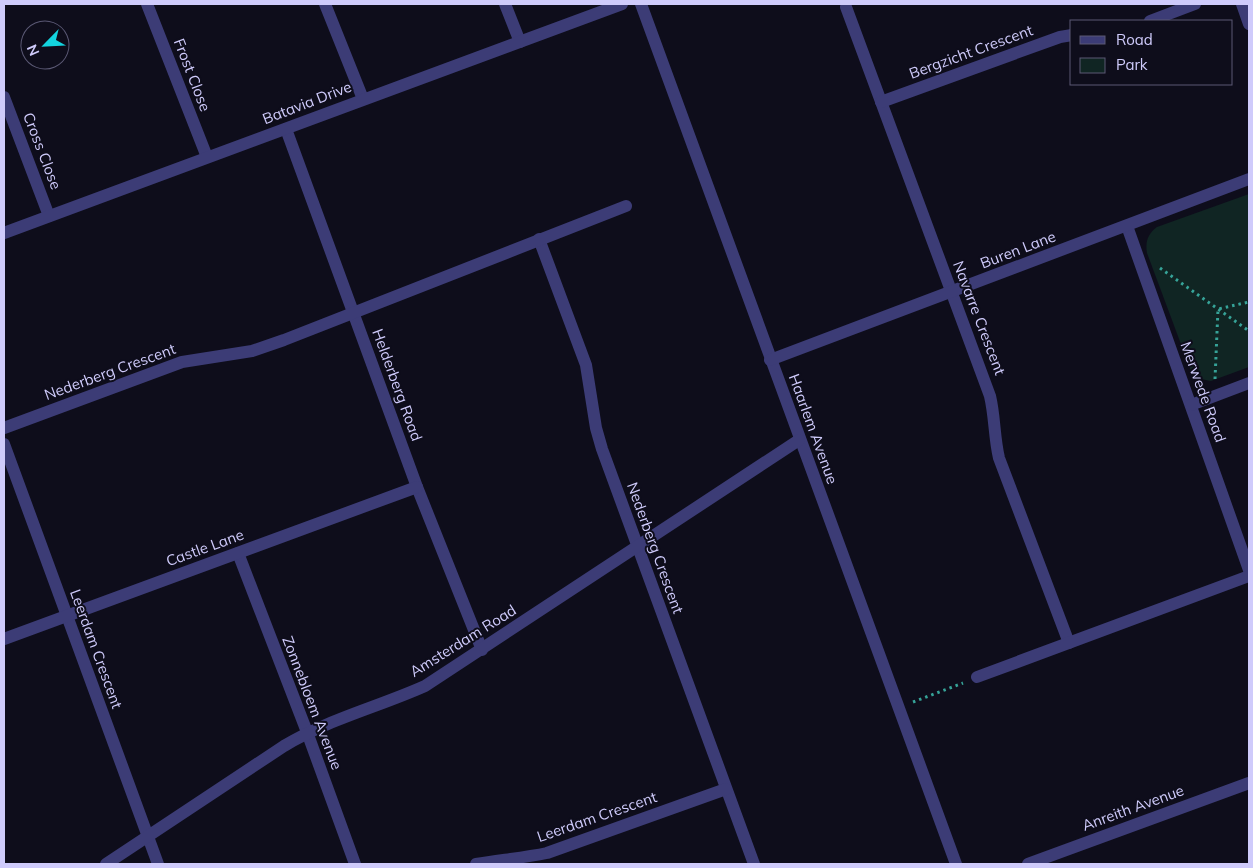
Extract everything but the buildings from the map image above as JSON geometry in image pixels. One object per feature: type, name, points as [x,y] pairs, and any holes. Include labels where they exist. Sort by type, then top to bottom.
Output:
[{"type":"street","name":"Frost Close","points":[[147,4],[207,157]]},
{"type":"street","points":[[325,4],[363,99]]},
{"type":"street","points":[[505,4],[520,42]]},
{"type":"street","name":"Batavia Drive","points":[[4,233],[622,4]]},
{"type":"street","name":"Haarlem Avenue","points":[[641,4],[956,864]]},
{"type":"street","points":[[1153,20],[1195,4]]},
{"type":"street","points":[[1242,4],[1249,24]]},
{"type":"street","name":"Navarre Crescent","points":[[846,7],[990,396],[994,411],[994,438],[999,458],[1069,643]]},
{"type":"street","name":"Bergzicht Crescent","points":[[882,102],[1060,37],[1070,35]]},
{"type":"street","name":"Cross Close","points":[[4,96],[49,216]]},
{"type":"street","name":"Helderberg Road","points":[[286,129],[416,487],[482,650]]},
{"type":"street","name":"Buren Lane","points":[[770,360],[1249,179]]},
{"type":"street","name":"Nederberg Crescent","points":[[4,428],[182,362],[252,351],[284,340],[626,206]]},
{"type":"street","name":"Merwede Road","points":[[1127,226],[1249,570]]},
{"type":"street","name":"Nederberg Crescent","points":[[539,239],[586,365],[596,428],[754,864]]},
{"type":"street","points":[[1190,405],[1249,383]]},
{"type":"street","name":"Amsterdam Road","points":[[106,864],[307,732],[331,721],[426,686],[800,440]]},
{"type":"street","name":"Leerdam Crescent","points":[[4,444],[158,864]]},
{"type":"street","name":"Castle Lane","points":[[4,638],[416,487]]},
{"type":"street","name":"Zonnebloem Avenue","points":[[238,553],[307,732],[355,864]]},
{"type":"street","points":[[977,677],[1249,576]]},
{"type":"street","name":"Anreith Avenue","points":[[1028,864],[1249,782]]},
{"type":"street","name":"Leerdam Crescent","points":[[476,864],[525,858],[547,853],[726,789]]},
{"type":"path","points":[[1144,273],[1160,268],[1249,331]]},
{"type":"path","points":[[1218,310],[1249,302]]},
{"type":"path","points":[[1218,310],[1216,380],[1218,395]]},
{"type":"path","points":[[899,709],[977,677]]},
{"type":"green space","points":[[1249,194],[1249,367],[1208,381],[1191,371],[1147,253],[1146,245],[1149,235],[1157,227]]}]
